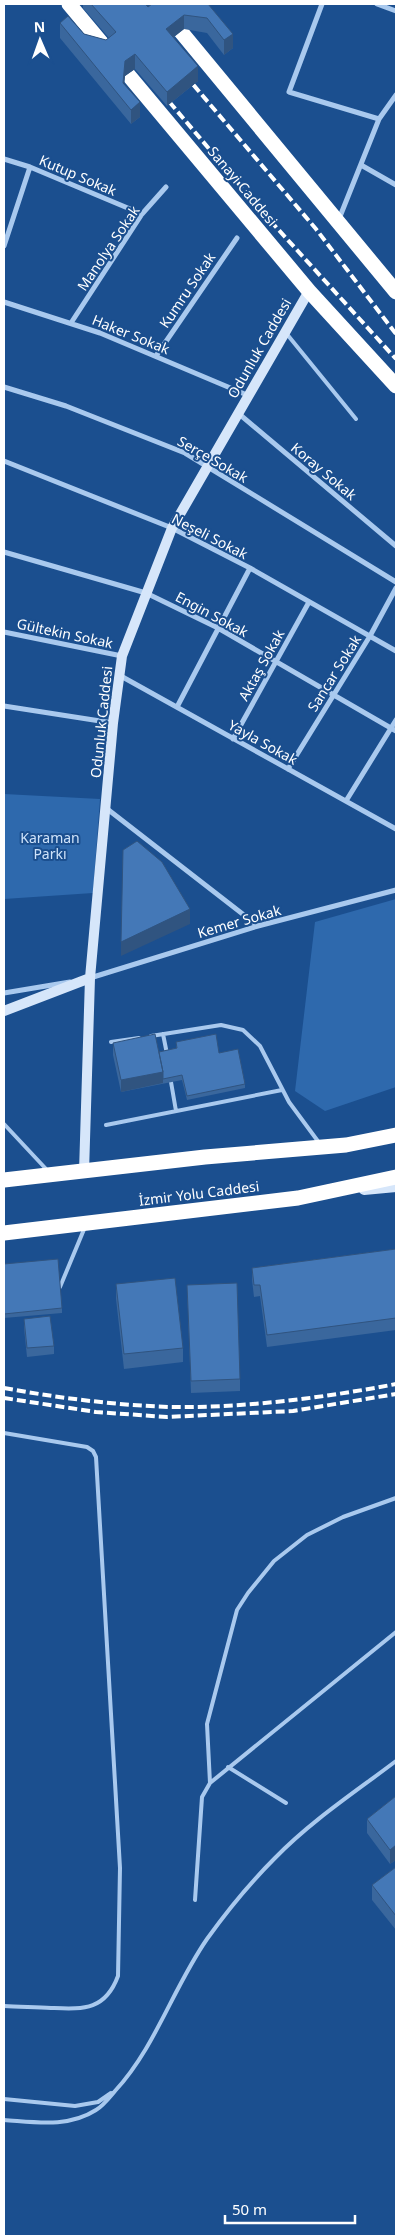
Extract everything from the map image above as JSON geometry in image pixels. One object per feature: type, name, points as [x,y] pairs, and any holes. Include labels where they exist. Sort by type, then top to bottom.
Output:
[{"type":"highway","name":"Sanayi Caddesi","points":[[69,4],[309,291],[396,386]]},
{"type":"highway","points":[[158,4],[396,292]]},
{"type":"highway","points":[[376,1139],[396,1131]]},
{"type":"highway","points":[[4,1180],[205,1157],[322,1147],[396,1135]]},
{"type":"highway","name":"İzmir Yolu Caddesi","points":[[4,1233],[298,1198],[396,1177]]},
{"type":"street","points":[[322,4],[289,92],[379,119]]},
{"type":"street","points":[[376,4],[396,11]]},
{"type":"street","points":[[338,222],[379,119],[396,94]]},
{"type":"street","name":"Kutup Sokak","points":[[4,159],[30,167],[142,214]]},
{"type":"street","points":[[361,165],[396,185]]},
{"type":"street","points":[[4,246],[30,167]]},
{"type":"street","name":"Manolya Sokak","points":[[71,323],[142,214],[166,187]]},
{"type":"street","name":"Kumru Sokak","points":[[156,356],[237,238]]},
{"type":"street","name":"Odunluk Caddesi","points":[[84,1172],[90,978],[113,723],[118,674],[122,656],[172,528],[284,331],[309,291]]},
{"type":"street","name":"Haker Sokak","points":[[4,302],[100,333],[247,396]]},
{"type":"street","name":"Serçe Sokak","points":[[4,387],[66,406],[185,453],[396,582]]},
{"type":"street","name":"Koray Sokak","points":[[238,412],[396,546]]},
{"type":"street","name":"Neşeli Sokak","points":[[4,461],[172,528],[250,568],[396,651]]},
{"type":"street","name":"Engin Sokak","points":[[4,552],[146,593],[218,628],[333,696],[394,729]]},
{"type":"street","points":[[177,707],[250,568]]},
{"type":"street","name":"Sancar Sokak","points":[[288,769],[370,636],[396,588]]},
{"type":"street","name":"Aktaş Sokak","points":[[233,739],[309,602]]},
{"type":"street","name":"Gültekin Sokak","points":[[4,632],[122,656]]},
{"type":"street","name":"Yayla Sokak","points":[[118,674],[396,829]]},
{"type":"street","points":[[4,706],[113,723]]},
{"type":"street","points":[[346,801],[394,729],[396,720]]},
{"type":"street","points":[[106,808],[258,926]]},
{"type":"street","name":"Kemer Sokak","points":[[4,993],[90,978],[258,926],[396,890]]},
{"type":"street","points":[[4,1011],[90,978]]},
{"type":"street","points":[[298,1198],[396,1187]]},
{"type":"lane","points":[[284,331],[356,418]]},
{"type":"lane","points":[[112,1042],[220,1025],[243,1030],[250,1034],[260,1046],[288,1102],[322,1147]]},
{"type":"lane","points":[[163,1034],[167,1054]]},
{"type":"lane","points":[[171,1082],[176,1111]]},
{"type":"lane","points":[[106,1125],[282,1090]]},
{"type":"lane","points":[[4,1124],[52,1175]]},
{"type":"lane","points":[[60,1287],[87,1222]]},
{"type":"lane","points":[[4,1433],[87,1447],[93,1451],[96,1457],[120,1868],[118,1976],[110,1991],[98,2003],[84,2009],[4,2006]]},
{"type":"lane","points":[[210,1783],[208,1724],[237,1610],[248,1593],[274,1561],[307,1536],[343,1516],[396,1498]]},
{"type":"lane","points":[[195,1900],[202,1797],[210,1783],[396,1632]]},
{"type":"lane","points":[[4,2120],[52,2123],[84,2117],[98,2109],[133,2070],[206,1941],[245,1890],[275,1857],[310,1826],[396,1761]]},
{"type":"lane","points":[[228,1767],[286,1802]]},
{"type":"lane","points":[[4,2099],[75,2106],[98,2102],[117,2089]]},
{"type":"green space","name":"Karaman Parkı","points":[[4,794],[100,799],[93,893],[4,899]]},
{"type":"green space","points":[[396,899],[396,1087],[325,1111],[295,1091],[315,922]]},
{"type":"building","points":[[91,4],[145,4],[148,7],[152,4],[208,4],[233,34],[224,40],[207,18],[184,15],[166,29],[198,66],[167,92],[135,54],[125,61],[123,83],[140,102],[131,110],[60,23],[68,16],[84,34],[106,40],[116,32]]},
{"type":"building","points":[[137,841],[162,862],[190,909],[121,942],[123,850]]},
{"type":"building","points":[[155,1034],[163,1072],[121,1080],[113,1043]]},
{"type":"building","points":[[216,1034],[219,1053],[238,1049],[245,1084],[187,1096],[182,1075],[163,1079],[159,1052],[177,1048],[176,1042]]},
{"type":"building","points":[[396,1249],[396,1318],[267,1335],[260,1285],[254,1285],[252,1268]]},
{"type":"building","points":[[58,1259],[62,1308],[4,1314],[4,1264]]},
{"type":"building","points":[[175,1278],[183,1348],[124,1354],[116,1284]]},
{"type":"building","points":[[237,1283],[240,1379],[191,1381],[187,1285]]},
{"type":"building","points":[[50,1316],[54,1346],[27,1348],[24,1319]]},
{"type":"building","points":[[396,1796],[396,1845],[390,1850],[367,1819]]},
{"type":"building","points":[[396,1867],[396,1916],[372,1885]]},
{"type":"railway","points":[[185,75],[316,229],[396,334]]},
{"type":"railway","points":[[161,92],[266,216],[396,359]]},
{"type":"railway","points":[[4,1388],[107,1403],[198,1407],[283,1401],[340,1394],[396,1384]]},
{"type":"railway","points":[[4,1398],[96,1412],[167,1417],[293,1411],[396,1394]]}]
